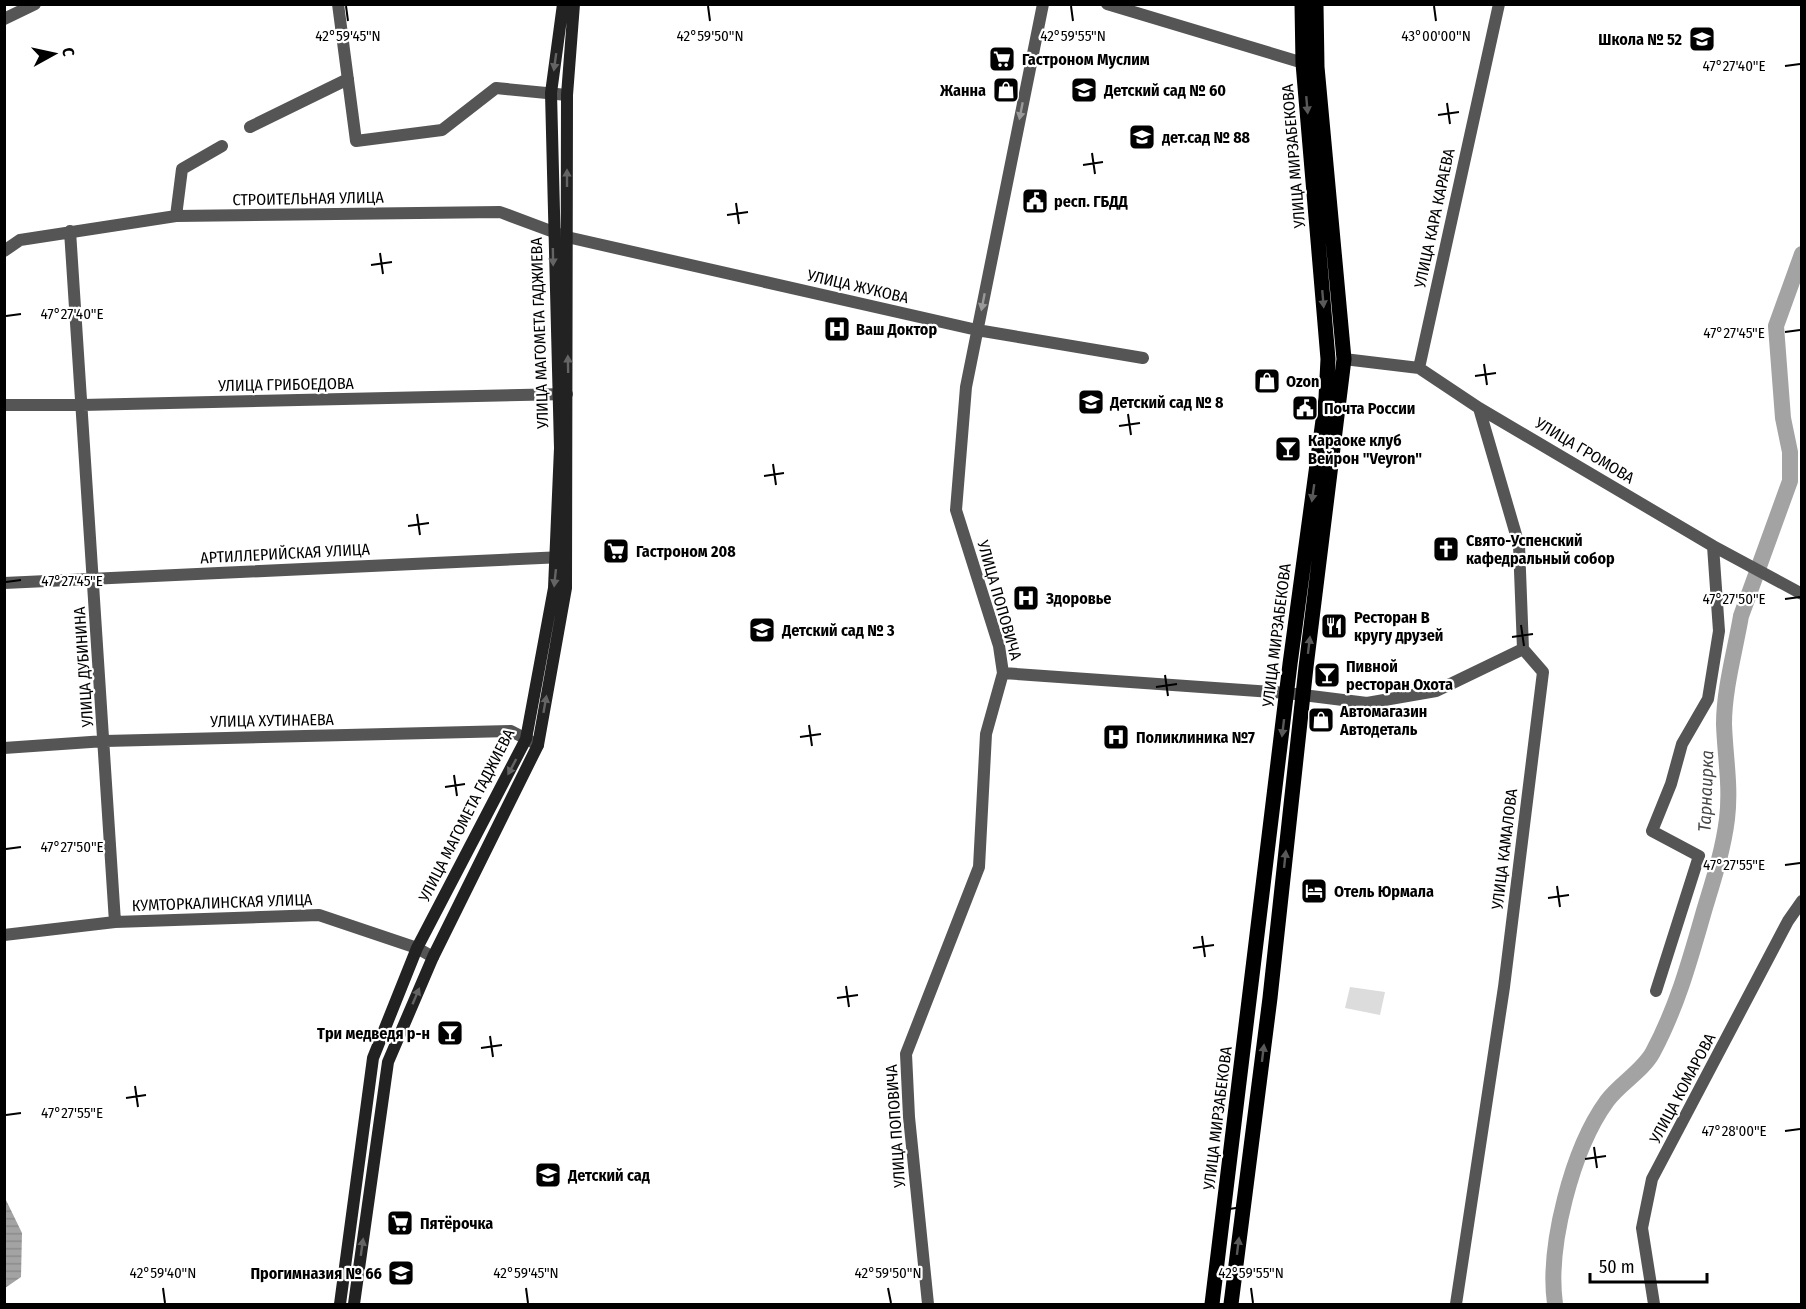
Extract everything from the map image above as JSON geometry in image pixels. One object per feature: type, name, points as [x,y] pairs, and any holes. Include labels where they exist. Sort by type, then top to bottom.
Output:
[{"type":"main road","name":"УЛИЦА МАГОМЕТА ГАДЖИЕВА","points":[[563,4],[551,93],[553,233],[563,394]]},
{"type":"main road","name":"УЛИЦА МАГОМЕТА ГАДЖИЕВА","points":[[354,1305],[388,1062],[433,957],[538,745],[566,588],[562,557],[567,95],[574,4]]},
{"type":"main road","name":"УЛИЦА МИРЗАБЕКОВА","points":[[1231,1305],[1270,998],[1303,695],[1344,359],[1302,4]]},
{"type":"main road","name":"УЛИЦА МИРЗАБЕКОВА","points":[[1212,1305],[1287,693],[1326,398],[1328,359],[1310,65],[1317,4]]},
{"type":"main road","name":"УЛИЦА МАГОМЕТА ГАДЖИЕВА","points":[[340,1305],[373,1058],[417,948],[526,739],[554,588],[562,557]]},
{"type":"street","points":[[4,19],[34,4]]},
{"type":"street","points":[[338,4],[356,141],[442,130],[496,88],[567,95]]},
{"type":"street","name":"УЛИЦА ПОПОВИЧА","points":[[928,1305],[909,1117],[906,1054],[979,867],[986,734],[1003,673],[999,646],[956,510],[966,387],[1042,4]]},
{"type":"street","points":[[1107,4],[1310,65]]},
{"type":"street","name":"УЛИЦА КАРА КАРАЕВА","points":[[1419,368],[1499,4]]},
{"type":"street","points":[[250,127],[348,79]]},
{"type":"street","points":[[176,216],[182,169],[222,146]]},
{"type":"street","name":"СТРОИТЕЛЬНАЯ УЛИЦА","points":[[4,251],[20,240],[176,216],[500,212],[567,237]]},
{"type":"street","name":"УЛИЦА ДУБИНИНА","points":[[70,231],[115,922]]},
{"type":"street","name":"УЛИЦА ЖУКОВА","points":[[567,237],[977,330],[1143,358]]},
{"type":"street","name":"УЛИЦА ГРОМОВА","points":[[1344,359],[1419,368],[1479,408],[1713,546],[1802,594]]},
{"type":"street","name":"УЛИЦА ГРИБОЕДОВА","points":[[4,405],[563,394]]},
{"type":"street","points":[[1003,673],[1287,693],[1367,703],[1436,691],[1523,649],[1519,545],[1479,408]]},
{"type":"street","points":[[1656,992],[1699,856],[1652,831],[1671,784],[1682,744],[1708,699],[1719,631],[1713,546]]},
{"type":"street","name":"АРТИЛЛЕРИЙСКАЯ УЛИЦА","points":[[4,583],[562,557]]},
{"type":"street","name":"УЛИЦА КАМАЛОВА","points":[[1456,1305],[1504,987],[1543,672],[1523,649]]},
{"type":"street","name":"УЛИЦА ХУТИНАЕВА","points":[[4,748],[105,741],[511,731],[538,745]]},
{"type":"street","name":"УЛИЦА КОМАРОВА","points":[[1654,1305],[1642,1228],[1652,1179],[1788,921],[1802,901]]},
{"type":"street","name":"КУМТОРКАЛИНСКАЯ УЛИЦА","points":[[4,935],[115,922],[319,915],[417,948],[433,957]]},
{"type":"shaded area","points":[[1350,987],[1385,992],[1380,1015],[1345,1008]]},
{"type":"shaded area","points":[[5,1198],[22,1233],[21,1277],[5,1288]]},
{"type":"waterway","name":"Тарнаирка","points":[[1555,1304],[1555,1255],[1559,1227],[1573,1171],[1594,1121],[1607,1101],[1649,1059],[1662,1035],[1688,965],[1720,854],[1728,807],[1724,724],[1730,670],[1741,616],[1790,481],[1790,452],[1783,418],[1776,326],[1802,254]]},
{"type":"place","name":"Школа № 52","points":[[1702,39]]},
{"type":"place","name":"Гастроном Муслим","points":[[1002,59]]},
{"type":"place","name":"Жанна","points":[[1006,90]]},
{"type":"place","name":"Детский сад № 60","points":[[1084,90]]},
{"type":"place","name":"дет.сад № 88","points":[[1142,137]]},
{"type":"place","name":"респ. ГБДД","points":[[1035,201]]},
{"type":"place","name":"Ваш Доктор","points":[[837,329]]},
{"type":"place","name":"Ozon","points":[[1267,381]]},
{"type":"place","name":"Детский сад № 8","points":[[1091,402]]},
{"type":"place","name":"Почта России","points":[[1305,408]]},
{"type":"place","name":"Караоке клуб Вейрон \"Veyron\"","points":[[1288,449]]},
{"type":"place","name":"Свято-Успенский кафедральный собор","points":[[1446,549]]},
{"type":"place","name":"Гастроном 208","points":[[616,551]]},
{"type":"place","name":"Здоровье","points":[[1026,598]]},
{"type":"place","name":"Ресторан В кругу друзей","points":[[1334,626]]},
{"type":"place","name":"Детский сад № 3","points":[[762,630]]},
{"type":"place","name":"Пивной ресторан Охота","points":[[1327,675]]},
{"type":"place","name":"Автомагазин Автодеталь","points":[[1321,720]]},
{"type":"place","name":"Поликлиника №7","points":[[1116,737]]},
{"type":"place","name":"Отель Юрмала","points":[[1314,891]]},
{"type":"place","name":"Три медведя р-н","points":[[450,1033]]},
{"type":"place","name":"Детский сад","points":[[548,1175]]},
{"type":"place","name":"Пятёрочка","points":[[400,1223]]},
{"type":"place","name":"Прогимназия № 66","points":[[401,1273]]}]
